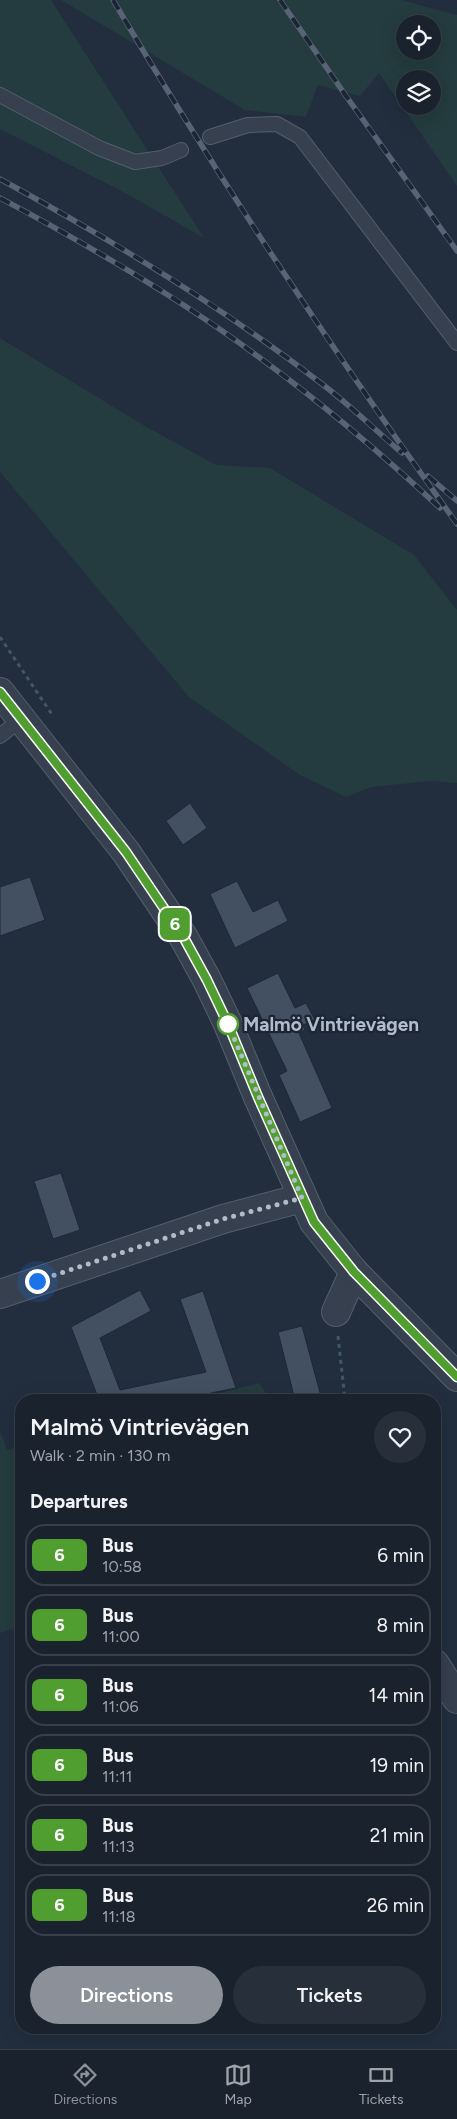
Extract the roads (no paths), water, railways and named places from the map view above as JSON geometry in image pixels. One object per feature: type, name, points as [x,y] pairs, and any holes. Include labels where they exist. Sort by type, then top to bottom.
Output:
[{"type":"street","points":[[0,692],[10,727],[126,852],[184,938],[228,1024],[314,1222],[354,1272],[457,1377]]},
{"type":"street","points":[[0,1294],[223,1219],[302,1198]]},
{"type":"street","points":[[336,1312],[354,1272]]},
{"type":"street","points":[[441,1674],[457,1699]]},
{"type":"lane","points":[[0,95],[99,148],[134,162],[162,158],[181,150]]},
{"type":"lane","points":[[210,137],[248,125],[277,124],[300,137],[457,343]]},
{"type":"railway","points":[[113,0],[194,134],[279,266],[322,331],[457,524]]},
{"type":"railway","points":[[280,0],[457,251]]},
{"type":"railway","points":[[0,179],[124,250],[245,328],[332,392],[402,453]]},
{"type":"railway","points":[[0,198],[133,273],[229,336],[330,412],[375,449],[440,508]]},
{"type":"railway","points":[[428,476],[457,501]]},
{"type":"place","name":"Malmö Vintrievägen","points":[[228,1024]]}]
